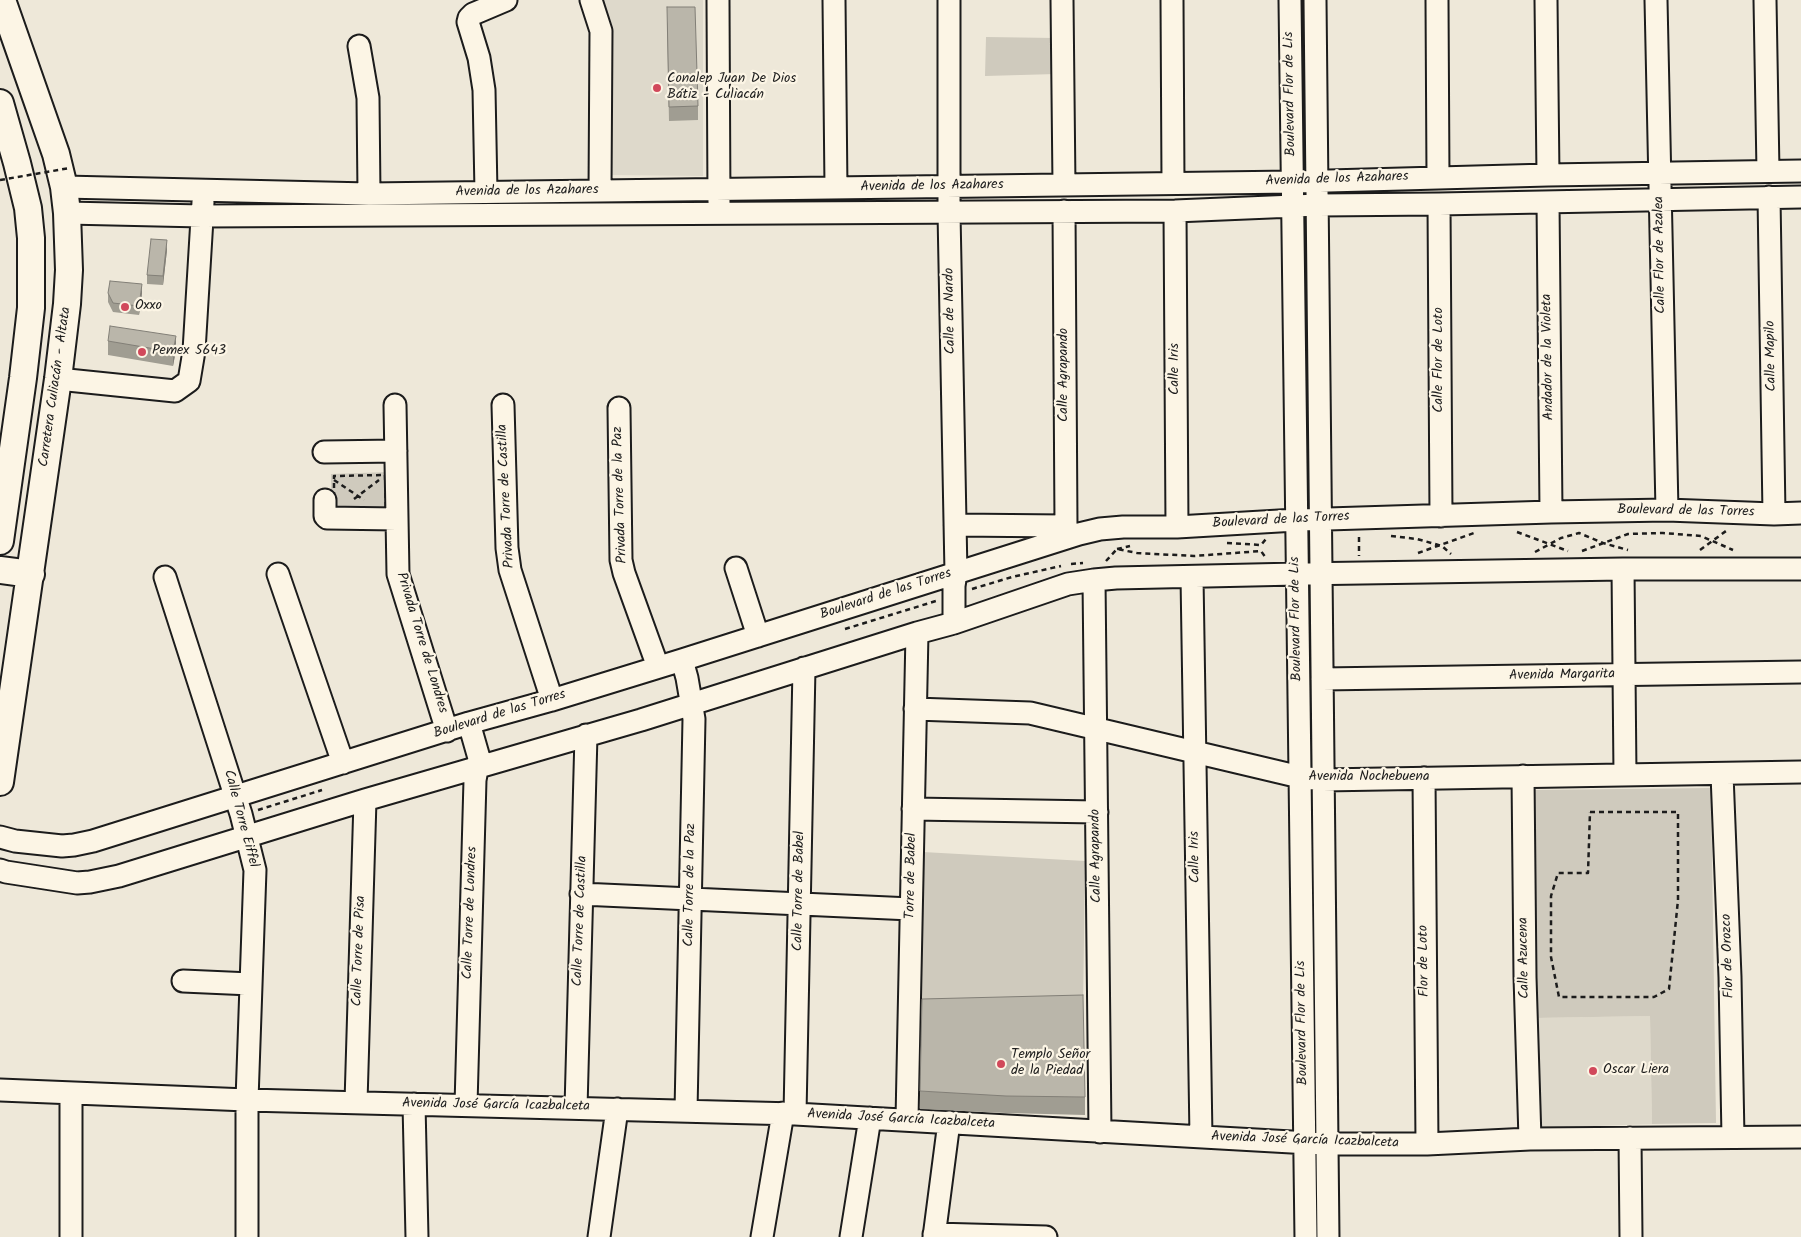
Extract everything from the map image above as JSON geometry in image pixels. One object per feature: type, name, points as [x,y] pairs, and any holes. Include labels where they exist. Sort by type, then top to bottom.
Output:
[{"type":"main road","name":"Carretera Culiacán - Altata","points":[[0,782],[58,379],[68,304],[70,270],[67,177],[56,154],[6,1]]},
{"type":"main road","points":[[0,104],[7,150],[22,183],[30,228],[30,308],[23,378],[0,541]]},
{"type":"main road","points":[[7,150],[26,158],[43,199],[51,207],[67,213]]},
{"type":"main road","points":[[0,570],[31,574]]},
{"type":"street","points":[[486,192],[484,90],[479,58],[468,22],[472,14],[506,0]]},
{"type":"street","points":[[591,0],[601,30],[600,191]]},
{"type":"street","points":[[718,0],[719,215]]},
{"type":"street","points":[[834,0],[836,188]]},
{"type":"street","name":"Calle de Nardo","points":[[948,0],[949,213],[956,573],[954,623]]},
{"type":"street","points":[[1062,0],[1064,185]]},
{"type":"street","points":[[1172,0],[1173,183]]},
{"type":"street","name":"Boulevard Flor de Lis","points":[[1290,0],[1306,1237]]},
{"type":"street","name":"Boulevard Flor de Lis","points":[[1315,0],[1328,1237]]},
{"type":"street","points":[[1437,0],[1438,177]]},
{"type":"street","points":[[1546,0],[1548,175]]},
{"type":"street","name":"Calle Flor de Azalea","points":[[1656,0],[1666,510]]},
{"type":"street","points":[[1765,0],[1768,171]]},
{"type":"street","points":[[358,46],[368,98],[369,194]]},
{"type":"street","name":"Avenida de los Azahares","points":[[67,177],[204,189],[369,194],[1292,182],[1438,177],[1801,170]]},
{"type":"street","points":[[58,379],[175,391],[189,381],[194,351],[204,189]]},
{"type":"street","name":"Avenida de los Azahares","points":[[67,213],[202,216],[719,215],[1175,211],[1318,205],[1801,197]]},
{"type":"street","name":"Calle Mapilo","points":[[1769,198],[1774,514]]},
{"type":"street","name":"Andador de la Violeta","points":[[1548,202],[1551,512]]},
{"type":"street","name":"Calle Flor de Loto","points":[[1440,204],[1441,516]]},
{"type":"street","name":"Calle Agrapando","points":[[1064,211],[1066,532]]},
{"type":"street","name":"Calle Iris","points":[[1175,211],[1177,527]]},
{"type":"street","name":"Privada Torre de Londres","points":[[395,405],[396,451],[387,514],[398,574],[447,731]]},
{"type":"street","name":"Privada Torre de Castilla","points":[[503,405],[507,548],[510,570],[552,700]]},
{"type":"street","name":"Privada Torre de la Paz","points":[[619,408],[622,560],[624,573],[658,667]]},
{"type":"street","points":[[324,452],[396,451]]},
{"type":"street","points":[[334,507],[325,516],[327,518],[387,514]]},
{"type":"street","name":"Boulevard de las Torres","points":[[0,837],[15,841],[62,846],[74,845],[235,797],[469,723],[682,660],[956,573],[1066,532],[1123,527],[1177,527],[1296,520],[1551,512],[1666,510],[1774,514],[1801,513]]},
{"type":"street","points":[[955,526],[1066,532]]},
{"type":"street","points":[[1625,775],[1624,675],[1628,560]]},
{"type":"street","points":[[0,870],[63,882],[90,882],[118,876],[365,800],[642,720],[916,633],[954,623],[1068,584],[1116,578],[1321,574],[1628,560],[1801,569]]},
{"type":"street","points":[[736,568],[758,636]]},
{"type":"street","points":[[278,574],[343,763]]},
{"type":"street","name":"Calle Torre Eiffel","points":[[165,577],[248,836],[255,870],[247,1100],[247,1237]]},
{"type":"street","name":"Calle Iris","points":[[1192,577],[1200,1137]]},
{"type":"street","name":"Calle Agrapando","points":[[1094,580],[1100,1132]]},
{"type":"street","name":"Torre de Babel","points":[[907,1119],[916,633]]},
{"type":"street","name":"Calle Torre de la Paz","points":[[682,660],[694,719],[686,1111]]},
{"type":"street","name":"Calle Torre de Babel","points":[[762,1237],[789,1113],[799,904],[804,668]]},
{"type":"street","name":"Avenida Margarita","points":[[1322,679],[1801,672]]},
{"type":"street","name":"Avenida Nochebuena","points":[[915,709],[1016,711],[1030,713],[1195,753],[1300,777],[1323,780],[1801,772]]},
{"type":"street","name":"Calle Torre de Londres","points":[[466,1105],[475,790],[479,758],[469,723]]},
{"type":"street","name":"Calle Torre de Castilla","points":[[576,1108],[586,735]]},
{"type":"street","name":"Flor de Orozco","points":[[1722,774],[1730,977],[1732,1137]]},
{"type":"street","name":"Calle Azucena","points":[[1523,776],[1525,977],[1530,1139]]},
{"type":"street","name":"Flor de Loto","points":[[1424,778],[1427,1144]]},
{"type":"street","name":"Calle Torre de Pisa","points":[[356,1102],[365,800]]},
{"type":"street","points":[[913,809],[1097,812]]},
{"type":"street","points":[[581,894],[911,909]]},
{"type":"street","points":[[182,981],[251,984]]},
{"type":"street","name":"Avenida José García Icazbalceta","points":[[0,1090],[247,1100],[789,1113],[1327,1144],[1427,1144],[1530,1139],[1801,1137]]},
{"type":"street","points":[[71,1093],[71,1237]]},
{"type":"street","points":[[414,1104],[417,1237]]},
{"type":"street","points":[[599,1237],[617,1109]]},
{"type":"street","points":[[851,1237],[870,1118]]},
{"type":"street","points":[[949,1122],[934,1236],[1046,1237]]},
{"type":"street","points":[[1630,1138],[1631,1237]]},
{"type":"path","points":[[0,180],[67,177]]},
{"type":"path","points":[[385,475],[387,514],[334,507],[334,476],[385,475]]},
{"type":"path","points":[[350,502],[385,475]]},
{"type":"path","points":[[334,480],[365,500]]},
{"type":"path","points":[[1692,550],[1702,550],[1726,531],[1734,530]]},
{"type":"path","points":[[1417,554],[1480,531]]},
{"type":"path","points":[[1517,532],[1569,551]]},
{"type":"path","points":[[1533,553],[1548,544],[1579,533],[1603,543],[1628,560]]},
{"type":"path","points":[[1354,534],[1358,537],[1367,537]]},
{"type":"path","points":[[1576,553],[1628,534],[1637,534],[1701,536],[1740,553]]},
{"type":"path","points":[[1384,536],[1417,539],[1442,546],[1455,558]]},
{"type":"path","points":[[1358,537],[1358,556]]},
{"type":"path","points":[[1354,558],[1358,556],[1368,557]]},
{"type":"path","points":[[1590,812],[1600,812],[1678,812],[1678,900],[1669,989],[1654,997],[1559,997],[1551,957],[1551,896],[1558,873],[1588,873],[1590,812]]},
{"type":"shaded area","name":"Conalep Juan De Dios Bátiz - Culiacán","points":[[597,0],[703,0],[703,176],[611,175],[610,31]]},
{"type":"shaded area","points":[[986,37],[1055,38],[1056,74],[985,76]]},
{"type":"shaded area","points":[[389,472],[388,516],[331,516],[331,474]]},
{"type":"shaded area","points":[[1711,788],[1716,1123],[1652,1124],[1650,1016],[1534,1018],[1530,790]]},
{"type":"shaded area","points":[[923,852],[1085,861],[1083,1013],[920,1017]]},
{"type":"shaded area","name":"Oscar Liera","points":[[1650,1016],[1652,1124],[1537,1128],[1534,1018]]},
{"type":"building","points":[[667,7],[695,7],[698,106],[669,107]]},
{"type":"building","points":[[151,239],[167,240],[163,276],[147,275]]},
{"type":"building","points":[[110,281],[142,284],[139,306],[113,303],[108,293]]},
{"type":"building","points":[[110,326],[176,336],[173,352],[108,341]]},
{"type":"building","name":"Templo Señor de la Piedad","points":[[1083,995],[1085,1097],[1006,1096],[920,1091],[922,999]]},
{"type":"place","name":"Conalep Juan De Dios Bátiz - Culiacán","points":[[657,88]]},
{"type":"place","name":"Oxxo","points":[[125,307]]},
{"type":"place","name":"Pemex 5643","points":[[142,352]]},
{"type":"place","name":"Templo Señor de la Piedad","points":[[1001,1064]]},
{"type":"place","name":"Oscar Liera","points":[[1593,1071]]}]
